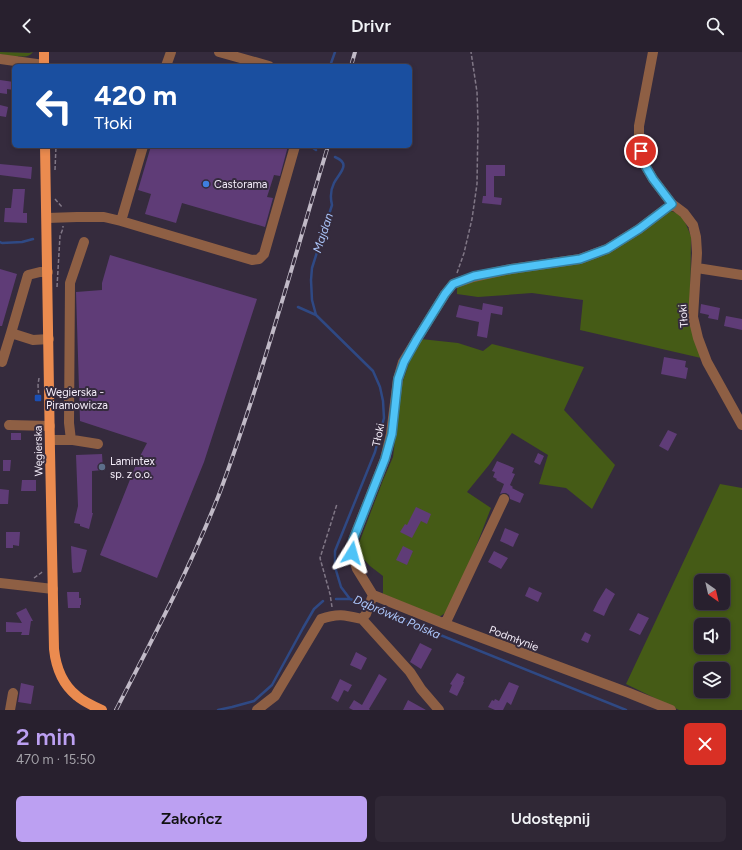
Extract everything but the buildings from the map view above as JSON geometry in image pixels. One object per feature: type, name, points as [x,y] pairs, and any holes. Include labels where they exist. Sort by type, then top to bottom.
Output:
[{"type":"main road","points":[[44,52],[44,64]]},
{"type":"main road","name":"Węgierska","points":[[45,148],[54,649],[58,670],[68,686],[83,700],[102,710]]},
{"type":"street","points":[[167,64],[170,52]]},
{"type":"street","points":[[219,52],[262,64]]},
{"type":"street","name":"Tłoki","points":[[652,52],[639,126],[639,141],[646,167],[653,179],[672,204],[684,213],[693,225],[696,237],[697,253],[693,317],[698,338],[707,362],[742,425]]},
{"type":"street","points":[[0,59],[31,64]]},
{"type":"street","points":[[121,221],[142,148]]},
{"type":"street","points":[[47,218],[104,217],[252,260],[259,259],[264,254],[294,148]]},
{"type":"street","points":[[453,284],[474,276],[580,259],[607,249],[639,229],[672,204]]},
{"type":"street","points":[[71,440],[69,423],[70,283],[84,242]]},
{"type":"street","points":[[697,268],[742,276]]},
{"type":"street","points":[[0,361],[2,362],[28,275],[48,272]]},
{"type":"street","name":"Tłoki","points":[[372,598],[357,569],[352,553],[353,540],[385,459],[392,434],[398,379],[404,362],[445,294],[453,284]]},
{"type":"street","points":[[11,333],[33,340],[49,339]]},
{"type":"street","points":[[9,425],[50,426]]},
{"type":"street","points":[[50,440],[71,440],[98,444]]},
{"type":"street","points":[[445,624],[504,499]]},
{"type":"street","points":[[0,583],[53,589]]},
{"type":"street","points":[[364,616],[372,598]]},
{"type":"street","name":"Podmłynie","points":[[372,598],[445,624],[671,710]]},
{"type":"street","points":[[257,710],[275,696],[321,619],[332,615],[364,616]]},
{"type":"street","points":[[364,616],[410,672],[421,690],[439,710]]},
{"type":"street","points":[[10,710],[13,693]]},
{"type":"path","points":[[453,284],[464,253],[472,219],[477,184],[477,92],[471,52]]},
{"type":"path","points":[[332,615],[330,594],[320,558],[336,504]]},
{"type":"green space","points":[[0,52],[33,52],[27,56],[18,56],[18,58],[0,54]]},
{"type":"green space","points":[[671,211],[682,215],[691,236],[690,322],[701,358],[580,330],[583,300],[532,293],[478,297],[457,294],[457,287],[497,274],[620,246]]},
{"type":"green space","points":[[421,339],[458,343],[483,351],[492,344],[584,367],[564,410],[615,465],[592,509],[566,488],[539,484],[548,455],[512,433],[467,492],[491,508],[475,549],[447,612],[439,617],[383,594],[383,576],[370,566],[358,553],[359,543],[393,457],[401,387],[411,357]]},
{"type":"green space","points":[[720,484],[742,488],[742,710],[679,710],[626,684]]},
{"type":"waterway","name":"Majdan","points":[[331,64],[335,52]]},
{"type":"waterway","name":"Majdan","points":[[316,315],[312,300],[312,268],[332,205],[332,189],[343,169],[343,163],[335,157]]},
{"type":"waterway","name":"Dąbrówka Polska","points":[[0,242],[22,242],[33,239]]},
{"type":"waterway","name":"Dąbrówka Polska","points":[[298,307],[316,315],[373,371],[380,387],[384,418],[375,452],[335,551],[335,567],[341,587],[350,599],[366,605]]},
{"type":"waterway","points":[[336,599],[350,599]]},
{"type":"waterway","points":[[218,710],[254,701],[272,685],[314,609],[323,601]]},
{"type":"waterway","name":"Dąbrówka Polska","points":[[371,607],[626,710]]},
{"type":"railway","points":[[352,64],[355,52]]},
{"type":"railway","points":[[116,710],[182,578],[207,524],[222,485],[239,439],[260,373],[327,148]]},
{"type":"place","name":"Castorama","points":[[206,184]]},
{"type":"place","name":"Węgierska - Piramowicza","points":[[38,398]]},
{"type":"place","name":"Lamintex sp. z o.o.","points":[[102,467]]},
{"type":"route","points":[[352,553],[353,540],[385,459],[392,434],[398,379],[404,362],[445,294],[453,284],[474,276],[580,259],[607,249],[639,229],[672,204],[653,179],[646,167],[641,151]]}]
